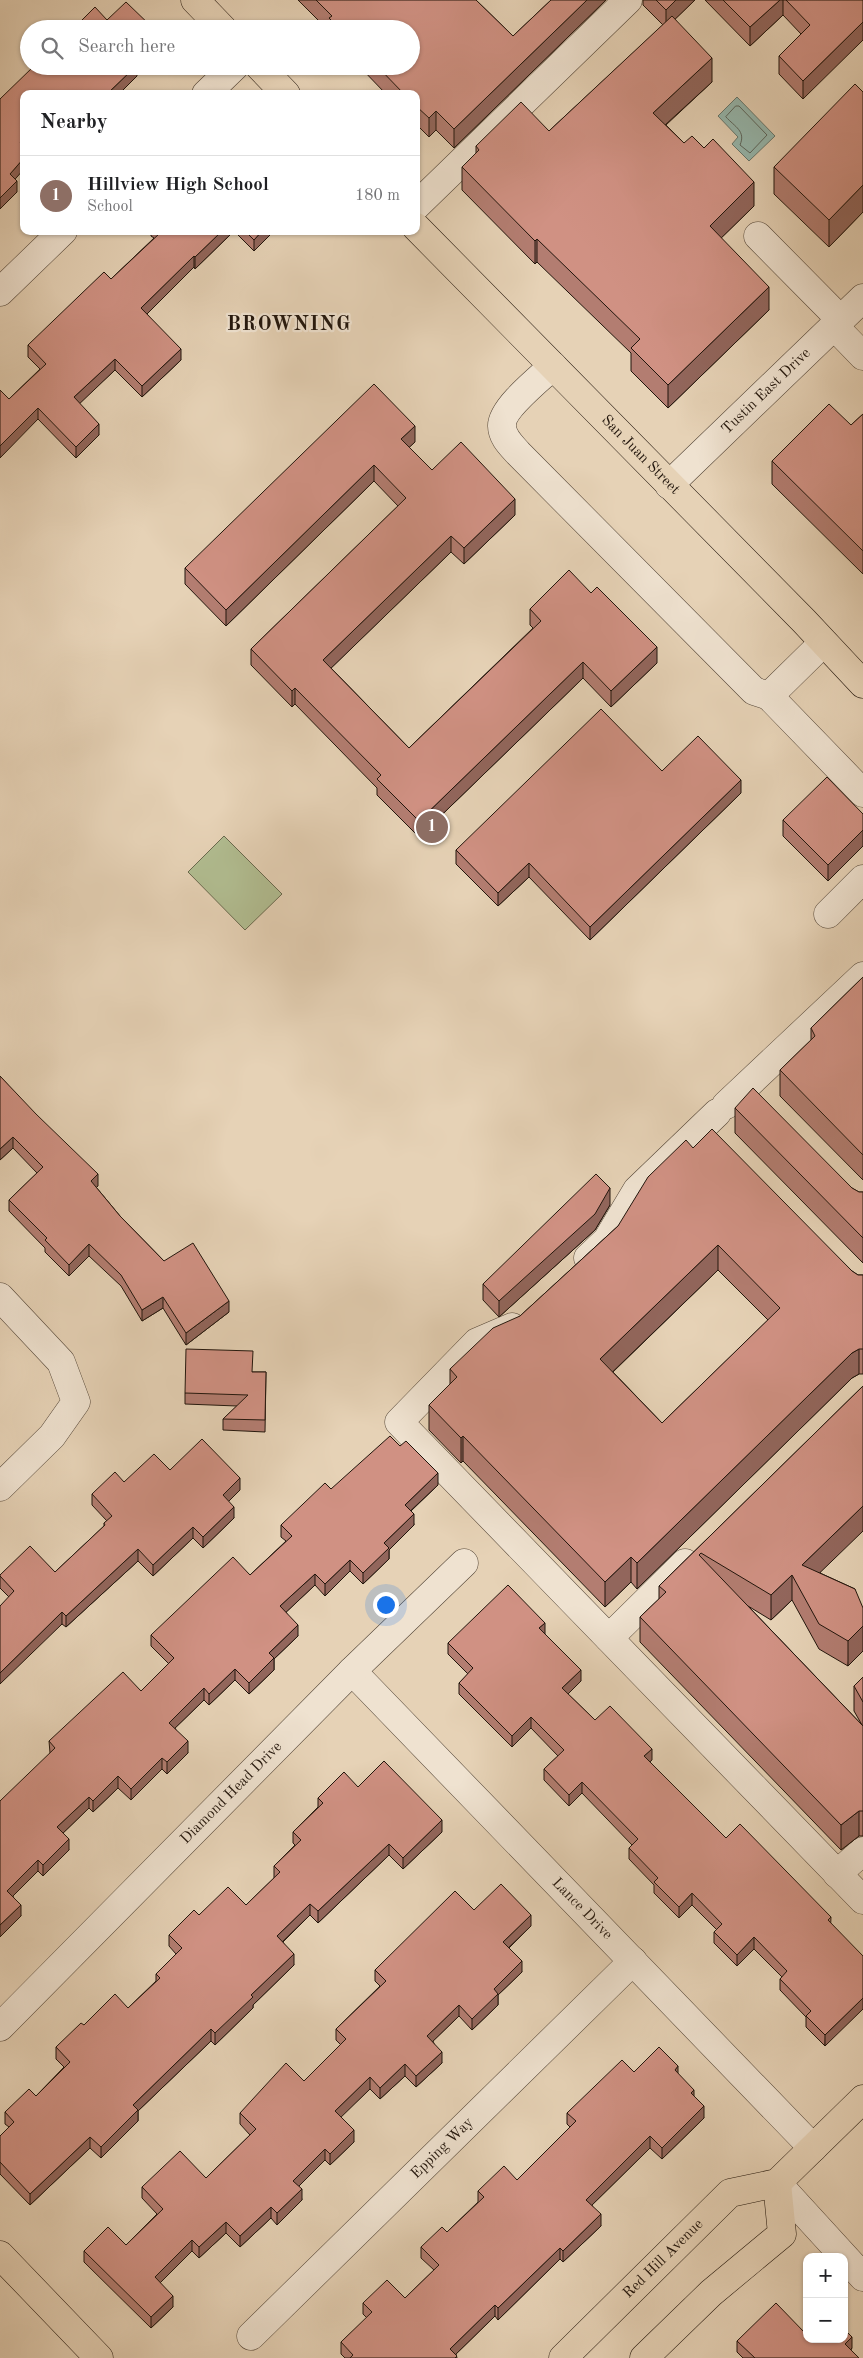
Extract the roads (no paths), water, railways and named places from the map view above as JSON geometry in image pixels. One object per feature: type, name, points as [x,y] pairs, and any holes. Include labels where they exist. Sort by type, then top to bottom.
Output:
[{"type":"main road","points":[[196,0],[215,20]]},
{"type":"main road","points":[[268,75],[282,90]]},
{"type":"main road","name":"San Juan Street","points":[[420,230],[804,621],[863,684]]},
{"type":"main road","points":[[644,2358],[711,2293],[782,2234],[777,2183],[863,2099]]},
{"type":"main road","name":"Red Hill Avenue","points":[[564,2358],[730,2193],[777,2183]]},
{"type":"main road","points":[[0,2255],[99,2358]]},
{"type":"street","points":[[420,202],[628,0]]},
{"type":"street","points":[[210,90],[226,75]]},
{"type":"street","points":[[0,292],[59,235]]},
{"type":"street","points":[[758,236],[837,323],[863,356]]},
{"type":"street","name":"Tustin East Drive","points":[[669,485],[863,298]]},
{"type":"street","points":[[553,366],[506,413],[502,425],[505,437],[754,691],[769,696],[863,793]]},
{"type":"street","points":[[769,696],[823,643]]},
{"type":"street","points":[[828,914],[863,879]]},
{"type":"street","points":[[572,1272],[608,1240],[637,1190],[863,976]]},
{"type":"street","points":[[747,1085],[768,1106]]},
{"type":"street","points":[[716,1114],[726,1146]]},
{"type":"street","points":[[0,1297],[61,1362],[76,1402],[52,1436],[0,1487]]},
{"type":"street","points":[[530,1310],[509,1330],[477,1342],[399,1422],[863,1900]]},
{"type":"street","points":[[609,1638],[701,1548]]},
{"type":"street","name":"Diamond Head Drive","points":[[0,2027],[352,1671],[464,1563]]},
{"type":"street","name":"Lance Drive","points":[[352,1671],[813,2148]]},
{"type":"street","points":[[838,1874],[863,1850]]},
{"type":"street","name":"Epping Way","points":[[250,2336],[633,1961]]},
{"type":"street","points":[[777,2183],[863,2277]]},
{"type":"water","points":[[737,97],[775,136],[749,161],[732,144],[738,137],[718,116]]},
{"type":"place","name":"Hillview High School","points":[[432,827]]},
{"type":"district","name":"BROWNING","points":[[289,325]]}]
